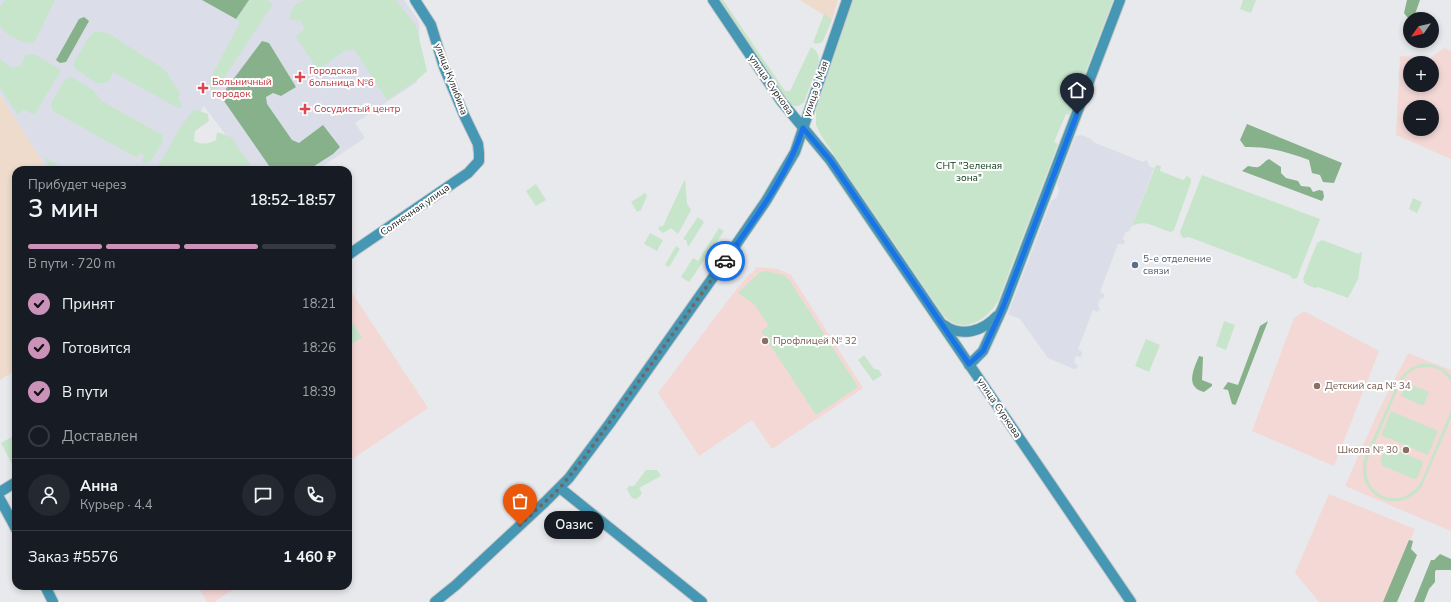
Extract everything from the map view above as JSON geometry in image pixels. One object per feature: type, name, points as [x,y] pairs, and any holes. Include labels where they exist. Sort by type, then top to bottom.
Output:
[{"type":"main road","name":"улица Кулибина","points":[[414,0],[428,19],[447,74],[478,144],[478,161]]},
{"type":"main road","name":"улица Суркова","points":[[713,0],[781,101],[830,160],[1131,602]]},
{"type":"main road","name":"улица 9 Мая","points":[[435,602],[456,585],[560,488],[608,425],[745,232],[795,152],[847,0]]},
{"type":"main road","points":[[969,364],[983,351],[1003,307],[1120,0]]},
{"type":"main road","name":"Солнечная улица","points":[[352,252],[468,173],[478,161]]},
{"type":"main road","points":[[940,321],[951,330],[963,333],[971,332],[993,320],[1003,307]]},
{"type":"main road","points":[[0,492],[12,484]]},
{"type":"main road","points":[[560,488],[702,602]]},
{"type":"main road","points":[[0,499],[12,522]]},
{"type":"main road","points":[[48,590],[53,602]]},
{"type":"shaded area","name":"Больничный городок","points":[[0,0],[404,0],[419,21],[420,63],[414,68],[417,82],[355,123],[365,138],[323,166],[249,166],[204,106],[166,166],[45,166],[0,95]]},
{"type":"shaded area","points":[[800,0],[838,0],[832,20]]},
{"type":"shaded area","points":[[1444,48],[1451,51],[1451,159],[1396,135],[1400,56],[1403,56],[1403,92],[1439,92],[1439,56],[1434,56]]},
{"type":"shaded area","points":[[0,95],[45,166],[12,166],[12,372],[0,380]]},
{"type":"shaded area","points":[[1081,135],[1091,139],[1093,142],[1143,162],[1146,160],[1149,166],[1154,168],[1132,226],[1129,231],[1125,233],[1123,239],[1125,241],[1124,244],[1118,244],[1100,292],[1104,294],[1104,298],[1100,299],[1098,305],[1100,310],[1097,312],[1093,310],[1078,349],[1082,352],[1082,355],[1080,357],[1076,356],[1074,362],[1078,366],[1074,369],[1048,358],[1020,319],[1008,314],[1051,201],[1057,197],[1059,190],[1057,184],[1074,140],[1076,136]]},
{"type":"shaded area","name":"Профлицей № 32","points":[[756,267],[778,269],[791,275],[863,388],[772,449],[752,420],[699,456],[658,393],[732,295],[750,273],[752,274]]},
{"type":"shaded area","points":[[352,293],[428,408],[352,459]]},
{"type":"shaded area","name":"Детский сад № 34","points":[[1304,311],[1379,351],[1334,466],[1252,431],[1294,318]]},
{"type":"shaded area","name":"Школа № 30","points":[[1408,353],[1451,370],[1451,531],[1345,486],[1377,414]]},
{"type":"shaded area","points":[[1329,494],[1415,529],[1386,602],[1319,602],[1295,573]]},
{"type":"shaded area","points":[[200,590],[233,590],[214,602],[207,602]]},
{"type":"green space","points":[[5,0],[55,0],[34,43],[16,39],[0,27],[0,7]]},
{"type":"green space","points":[[202,0],[249,0],[236,19]]},
{"type":"green space","points":[[249,0],[266,0],[273,4],[218,87],[214,90],[210,87],[209,81],[240,22],[236,19]]},
{"type":"green space","points":[[304,0],[396,0],[416,26],[427,71],[417,80],[387,100],[354,49],[344,51],[318,70],[296,37],[304,29],[301,21],[289,19],[294,6]]},
{"type":"green space","points":[[717,0],[723,0],[785,91],[790,91],[811,47],[816,51],[819,62],[802,104],[795,106],[786,102]]},
{"type":"green space","name":"СНТ \"Зеленая зона\"","points":[[853,0],[1113,0],[1069,115],[1066,114],[1054,142],[1058,144],[998,301],[981,320],[974,323],[966,325],[959,324],[951,322],[944,316],[822,137],[816,125],[816,110]]},
{"type":"green space","points":[[1243,0],[1256,0],[1251,13],[1240,9]]},
{"type":"green space","points":[[1407,0],[1420,0],[1416,12],[1404,12]]},
{"type":"green space","points":[[824,14],[832,20],[823,41],[818,44],[813,43]]},
{"type":"green space","points":[[84,17],[89,21],[66,62],[60,63],[56,60],[79,19]]},
{"type":"green space","points":[[95,31],[108,33],[165,70],[180,93],[178,98],[182,107],[178,108],[113,72],[109,81],[104,83],[96,83],[76,69],[73,64],[87,40]]},
{"type":"green space","points":[[262,41],[269,43],[296,87],[281,96],[273,93],[266,97],[267,104],[292,140],[299,143],[323,125],[340,147],[333,154],[314,166],[269,166],[224,101],[226,89]]},
{"type":"green space","points":[[34,54],[61,70],[34,115],[24,109],[18,115],[0,88],[0,59],[12,68],[21,65],[25,55]]},
{"type":"green space","points":[[70,76],[93,90],[102,101],[162,135],[163,141],[151,161],[145,163],[141,161],[144,155],[139,153],[137,158],[53,111],[51,104],[64,81]]},
{"type":"green space","points":[[194,109],[208,114],[209,121],[195,131],[194,141],[205,144],[211,142],[216,140],[217,132],[231,137],[251,166],[158,166],[178,131]]},
{"type":"green space","points":[[1247,124],[1342,163],[1334,183],[1323,182],[1320,175],[1312,173],[1309,160],[1277,150],[1261,147],[1245,147],[1240,140]]},
{"type":"green space","points":[[43,156],[59,166],[49,166]]},
{"type":"green space","points":[[1269,159],[1281,167],[1281,173],[1286,178],[1298,181],[1301,186],[1310,187],[1313,192],[1319,190],[1323,191],[1324,197],[1322,201],[1242,171],[1248,166],[1259,166]]},
{"type":"green space","points":[[1156,165],[1161,166],[1160,171],[1183,180],[1187,176],[1191,179],[1174,230],[1171,232],[1142,223],[1132,226]]},
{"type":"green space","points":[[1202,175],[1320,219],[1297,278],[1293,279],[1289,275],[1189,237],[1182,237],[1180,232]]},
{"type":"green space","points":[[685,179],[687,204],[691,210],[678,234],[671,228],[663,233],[658,229],[660,226],[663,226]]},
{"type":"green space","points":[[536,184],[546,200],[536,206],[526,191]]},
{"type":"green space","points":[[645,193],[647,196],[641,210],[637,212],[631,202]]},
{"type":"green space","points":[[1413,198],[1422,202],[1417,213],[1409,209]]},
{"type":"green space","points":[[698,217],[704,222],[689,246],[687,245],[687,241],[683,239]]},
{"type":"green space","points":[[719,228],[724,231],[689,282],[681,277],[693,258],[698,261]]},
{"type":"green space","points":[[650,233],[663,240],[657,251],[644,244]]},
{"type":"green space","points":[[1322,240],[1359,254],[1360,252],[1362,253],[1358,279],[1348,298],[1318,287],[1311,287],[1306,284],[1303,279],[1317,243]]},
{"type":"green space","points":[[676,246],[680,249],[669,267],[665,265]]},
{"type":"green space","points":[[766,271],[784,275],[790,281],[858,387],[816,415],[761,331],[769,326],[754,304],[738,293],[760,272]]},
{"type":"green space","points":[[1224,321],[1235,325],[1226,350],[1216,346]]},
{"type":"green space","points":[[1268,321],[1236,404],[1232,404],[1228,390],[1223,389],[1228,382],[1238,385],[1260,326]]},
{"type":"green space","points":[[352,323],[362,337],[352,343]]},
{"type":"green space","points":[[1146,339],[1160,345],[1149,372],[1135,366]]},
{"type":"green space","points":[[864,355],[874,369],[879,370],[882,375],[873,381],[858,360]]},
{"type":"green space","points":[[1199,356],[1203,357],[1202,380],[1212,384],[1212,386],[1204,392],[1196,388],[1192,380],[1193,372]]},
{"type":"green space","points":[[1421,364],[1430,364],[1441,368],[1451,376],[1451,381],[1442,371],[1432,367],[1417,368],[1408,373],[1401,382],[1367,461],[1367,474],[1370,484],[1376,492],[1384,497],[1394,498],[1404,497],[1413,491],[1421,482],[1451,411],[1451,419],[1421,488],[1411,497],[1401,501],[1390,501],[1380,498],[1372,492],[1366,483],[1363,472],[1364,459],[1399,380],[1408,370]]},
{"type":"green space","points":[[1407,383],[1429,392],[1423,406],[1401,396]]},
{"type":"green space","points":[[1391,411],[1438,431],[1428,455],[1381,435]]},
{"type":"green space","points":[[12,437],[12,464],[1,443]]},
{"type":"green space","points":[[1388,447],[1422,461],[1423,464],[1417,478],[1414,479],[1383,466],[1380,461]]},
{"type":"green space","points":[[646,470],[657,470],[661,476],[639,488],[642,493],[640,496],[636,499],[632,498],[627,489],[629,486],[634,486]]},
{"type":"green space","points":[[1409,540],[1413,541],[1411,549],[1417,555],[1397,602],[1383,602]]},
{"type":"green space","points":[[1440,554],[1451,559],[1451,570],[1436,570],[1435,582],[1429,589],[1424,602],[1414,602],[1431,560],[1434,560]]},
{"type":"way so far","points":[[520,525],[569,478],[725,261]]},
{"type":"place","name":"Городская больница №6","points":[[300,77]]},
{"type":"place","name":"Больничный городок","points":[[203,88]]},
{"type":"place","name":"Сосудистый центр","points":[[305,109]]},
{"type":"place","name":"5-е отделение связи","points":[[1135,265]]},
{"type":"place","name":"Профлицей № 32","points":[[765,341]]},
{"type":"place","name":"Детский сад № 34","points":[[1317,386]]},
{"type":"place","name":"Школа № 30","points":[[1406,450]]},
{"type":"place","name":"Оазис","points":[[520,525]]},
{"type":"route","points":[[725,261],[766,200],[795,152],[803,128],[823,150],[969,364],[983,351],[1003,307],[1077,114]]}]
